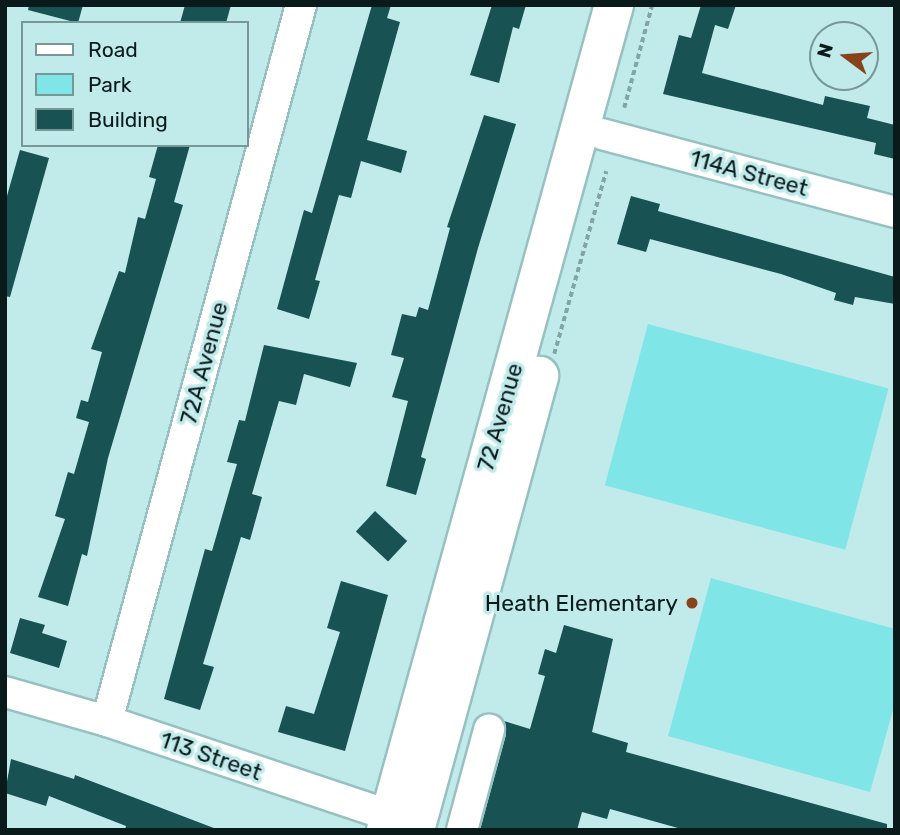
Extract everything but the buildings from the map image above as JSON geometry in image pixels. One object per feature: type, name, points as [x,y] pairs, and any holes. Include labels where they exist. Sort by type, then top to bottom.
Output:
[{"type":"main road","name":"72 Avenue","points":[[407,826],[614,5]]},
{"type":"main road","name":"72 Avenue","points":[[407,826],[611,137],[641,5]]},
{"type":"street","name":"72A Avenue","points":[[107,721],[301,5]]},
{"type":"street","name":"114A Street","points":[[611,137],[895,212]]},
{"type":"street","name":"113 Street","points":[[5,692],[107,721],[407,826]]},
{"type":"street","points":[[462,830],[489,730]]},
{"type":"path","points":[[553,359],[611,137],[652,5]]},
{"type":"green space","points":[[648,324],[889,388],[845,550],[605,485]]},
{"type":"green space","points":[[711,578],[895,629],[895,703],[870,792],[668,736]]},
{"type":"place","name":"Heath Elementary","points":[[692,603]]}]
